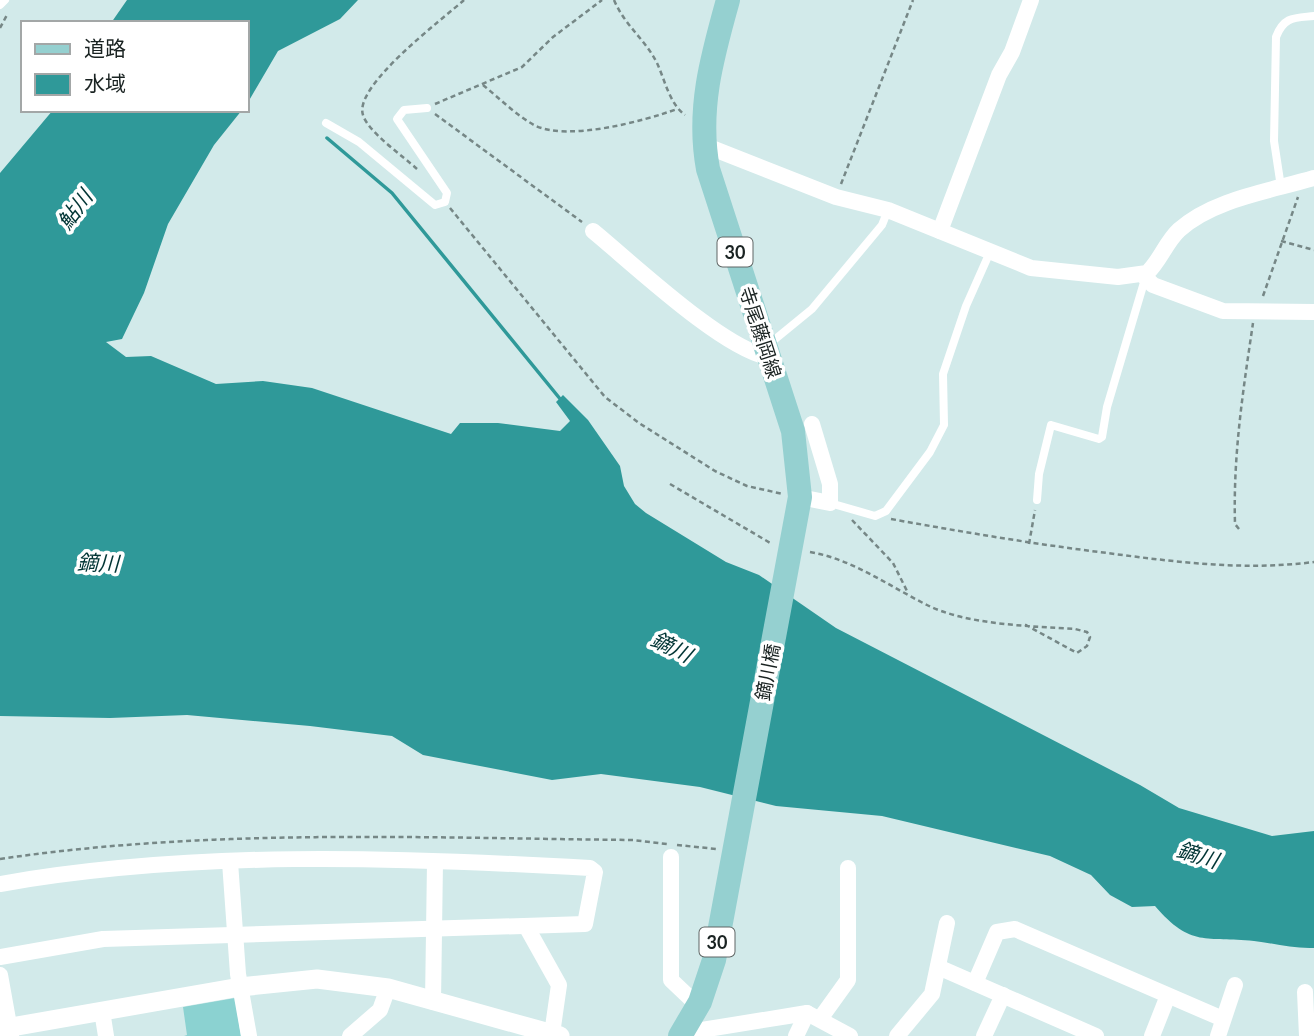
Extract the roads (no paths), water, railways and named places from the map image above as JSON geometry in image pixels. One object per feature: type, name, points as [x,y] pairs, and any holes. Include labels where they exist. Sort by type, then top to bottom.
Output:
[{"type":"main road","name":"寺尾藤岡線","points":[[728,0],[707,82],[704,134],[708,169],[793,431],[799,500]]},
{"type":"main road","name":"鏑川橋","points":[[700,1002],[714,960],[799,500]]},
{"type":"main road","name":"30","points":[[682,1034],[700,1002]]},
{"type":"street","points":[[940,230],[999,75],[1012,52],[1031,0]]},
{"type":"street","points":[[704,134],[836,197],[888,210],[1031,268],[1144,277],[1153,285],[1207,307],[1256,313],[1314,312]]},
{"type":"street","points":[[1144,277],[1160,259],[1175,233],[1190,220],[1309,179]]},
{"type":"street","points":[[593,231],[730,342],[757,355],[767,351]]},
{"type":"street","points":[[799,500],[830,503],[830,484],[812,424]]},
{"type":"street","points":[[671,857],[671,980],[691,999],[700,1002]]},
{"type":"street","points":[[0,884],[63,873],[162,862],[435,862],[590,868],[595,872],[585,924],[433,926],[103,939],[0,957]]},
{"type":"street","points":[[230,862],[240,987],[249,1036]]},
{"type":"street","points":[[433,1002],[435,862]]},
{"type":"street","points":[[796,1036],[848,980],[848,868]]},
{"type":"street","points":[[897,1036],[932,994],[947,923]]},
{"type":"street","points":[[0,975],[7,1031],[240,987],[317,979],[388,988],[556,1035],[559,985],[526,926]]},
{"type":"street","points":[[975,983],[997,932],[1015,929],[1167,998],[1223,1019]]},
{"type":"street","points":[[938,967],[1096,1036]]},
{"type":"street","points":[[1218,1036],[1234,985]]},
{"type":"street","points":[[350,1036],[380,1010],[388,988]]},
{"type":"street","points":[[1306,992],[1307,1036]]},
{"type":"street","points":[[984,1036],[1003,995]]},
{"type":"street","points":[[1152,1036],[1167,998]]},
{"type":"street","points":[[103,1012],[106,1036]]},
{"type":"street","points":[[682,1034],[813,1016],[850,1036]]},
{"type":"lane","points":[[0,5],[8,3]]},
{"type":"lane","points":[[1281,187],[1274,141],[1276,37],[1281,25],[1293,16],[1314,16]]},
{"type":"lane","points":[[326,124],[359,142],[435,205],[445,202],[447,193],[432,167],[397,119],[404,110],[427,108]]},
{"type":"lane","points":[[767,351],[812,309],[882,225],[888,210]]},
{"type":"lane","points":[[830,503],[875,516],[880,514],[930,452],[944,425],[943,374],[966,306],[990,252]]},
{"type":"lane","points":[[1037,500],[1039,474],[1051,425],[1099,439],[1102,437],[1107,407],[1144,277]]},
{"type":"water","points":[[127,0],[358,0],[340,19],[278,51],[248,102],[248,21],[112,21]]},
{"type":"water","points":[[51,112],[240,112],[214,145],[168,224],[144,293],[122,339],[106,342],[126,357],[151,356],[216,384],[263,381],[312,388],[451,434],[460,423],[498,423],[560,431],[570,421],[556,402],[563,395],[588,420],[620,466],[624,486],[635,504],[726,562],[759,575],[836,628],[1140,785],[1179,808],[1272,836],[1314,831],[1314,948],[1211,939],[1189,934],[1155,906],[1132,907],[1110,895],[1091,875],[1050,856],[882,816],[776,806],[700,787],[601,774],[552,780],[423,755],[392,736],[310,726],[187,715],[110,718],[0,716],[0,173]]},
{"type":"waterway","points":[[327,138],[392,193],[561,400]]},
{"type":"water label","name":"鮎川","points":[[74,209]]},
{"type":"water label","name":"鏑川","points":[[98,562]]},
{"type":"water label","name":"鏑川","points":[[672,646]]},
{"type":"water label","name":"鏑川","points":[[1198,854]]}]
